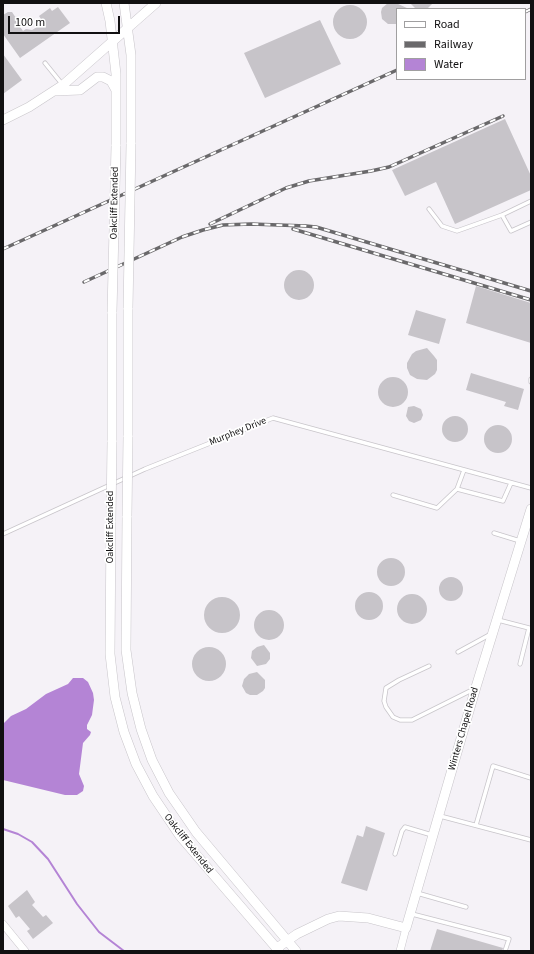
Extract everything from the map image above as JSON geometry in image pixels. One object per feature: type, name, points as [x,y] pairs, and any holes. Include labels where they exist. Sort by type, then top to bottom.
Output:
[{"type":"main road","name":"Oakcliff Extended","points":[[106,3],[110,21],[116,74],[116,146],[112,312],[110,654],[115,697],[124,732],[136,764],[153,796],[180,836],[278,950],[288,940],[297,934],[328,919],[339,916],[368,918],[406,928]]},
{"type":"main road","name":"Oakcliff Extended","points":[[124,3],[131,55],[126,650],[132,693],[141,728],[152,760],[169,793],[196,832],[288,940]]},
{"type":"main road","points":[[3,120],[29,107],[63,85],[156,3]]},
{"type":"main road","points":[[54,91],[80,90],[97,77],[103,77],[111,81],[116,90]]},
{"type":"main road","name":"Winters Chapel Road","points":[[406,928],[476,687],[494,633],[531,509]]},
{"type":"main road","points":[[288,940],[296,951]]},
{"type":"street","points":[[3,924],[25,951]]},
{"type":"street","name":"Winters Chapel Road","points":[[400,951],[406,928]]},
{"type":"lane","points":[[45,63],[63,85]]},
{"type":"lane","points":[[430,209],[442,226],[457,231],[502,215],[531,202]]},
{"type":"lane","points":[[502,215],[511,231],[531,222]]},
{"type":"lane","name":"Murphey Drive","points":[[3,534],[145,469],[273,418],[531,488]]},
{"type":"lane","points":[[394,495],[437,508],[457,489],[464,470]]},
{"type":"lane","points":[[457,489],[503,501],[511,483]]},
{"type":"lane","points":[[494,533],[521,541]]},
{"type":"lane","points":[[498,620],[529,628],[520,664]]},
{"type":"lane","points":[[458,652],[494,633]]},
{"type":"lane","points":[[429,666],[399,680],[386,688],[384,701],[393,717],[400,720],[412,720],[476,687]]},
{"type":"lane","points":[[476,825],[493,766],[531,778]]},
{"type":"lane","points":[[439,816],[531,840]]},
{"type":"lane","points":[[395,854],[402,831],[405,827],[433,835]]},
{"type":"lane","points":[[416,893],[466,907]]},
{"type":"lane","points":[[410,914],[509,939],[505,951]]},
{"type":"water","points":[[73,678],[83,678],[88,682],[93,693],[94,700],[92,715],[87,725],[87,729],[91,732],[83,743],[79,774],[84,786],[83,791],[77,795],[65,795],[3,780],[3,724],[11,716],[26,709],[46,694],[68,684]]},
{"type":"building","points":[[388,3],[396,3],[407,8],[396,8],[396,24],[388,24],[382,19],[382,8]]},
{"type":"building","points":[[410,3],[433,3],[428,8],[415,8]]},
{"type":"building","points":[[350,5],[356,6],[362,10],[366,16],[366,28],[362,34],[356,38],[350,39],[344,38],[338,34],[334,28],[333,22],[334,16],[338,10],[344,6]]},
{"type":"building","points":[[58,7],[70,23],[20,58],[3,34],[3,15],[8,12],[12,12],[23,31],[26,29],[32,30],[37,27],[38,21],[41,19],[39,16],[50,8],[52,11]]},
{"type":"building","points":[[320,20],[341,64],[265,98],[244,53]]},
{"type":"building","points":[[3,54],[22,80],[3,94]]},
{"type":"building","points":[[505,119],[531,176],[531,190],[455,224],[436,182],[405,196],[392,170]]},
{"type":"building","points":[[299,270],[310,274],[314,285],[310,296],[299,300],[288,296],[284,285],[288,274]]},
{"type":"building","points":[[476,286],[531,303],[531,343],[466,323]]},
{"type":"building","points":[[416,310],[446,319],[439,344],[408,335]]},
{"type":"building","points":[[427,348],[437,360],[437,370],[435,374],[427,380],[417,379],[410,375],[407,368],[407,363],[412,354],[416,351]]},
{"type":"building","points":[[471,373],[524,389],[518,410],[504,406],[506,402],[466,390]]},
{"type":"building","points":[[393,377],[404,381],[408,392],[404,403],[393,407],[382,403],[378,392],[382,381]]},
{"type":"building","points":[[414,406],[421,409],[423,415],[421,420],[414,423],[409,421],[406,416],[408,407]]},
{"type":"building","points":[[455,416],[464,420],[468,429],[464,438],[455,442],[446,438],[442,429],[446,420]]},
{"type":"building","points":[[498,425],[504,426],[508,429],[511,433],[511,445],[508,449],[504,452],[498,453],[492,452],[488,449],[485,445],[484,439],[485,433],[488,429],[492,426]]},
{"type":"building","points":[[391,558],[397,559],[401,562],[404,566],[404,578],[401,582],[397,585],[391,586],[385,585],[381,582],[378,578],[377,572],[378,566],[381,562],[385,559]]},
{"type":"building","points":[[451,577],[456,578],[462,584],[462,594],[456,600],[451,601],[446,600],[440,594],[439,589],[440,584],[446,578]]},
{"type":"building","points":[[369,592],[379,596],[383,606],[379,616],[369,620],[359,616],[355,606],[359,596]]},
{"type":"building","points":[[412,594],[423,598],[427,609],[423,620],[412,624],[401,620],[397,609],[401,598]]},
{"type":"building","points":[[222,597],[232,600],[237,605],[240,615],[237,625],[232,630],[222,633],[212,630],[207,625],[204,615],[207,605],[212,600]]},
{"type":"building","points":[[269,610],[279,615],[284,625],[279,635],[269,640],[259,635],[254,625],[259,615]]},
{"type":"building","points":[[264,645],[270,653],[270,659],[266,664],[257,666],[251,658],[252,651],[257,647]]},
{"type":"building","points":[[209,647],[221,652],[226,664],[221,676],[209,681],[197,676],[192,664],[197,652]]},
{"type":"building","points":[[257,672],[265,680],[265,688],[257,695],[250,695],[246,693],[242,686],[244,679],[249,674]]},
{"type":"building","points":[[366,826],[385,833],[367,891],[341,883],[357,835],[363,837]]},
{"type":"building","points":[[27,890],[35,902],[32,905],[43,917],[46,915],[53,923],[33,939],[27,931],[30,929],[19,916],[16,918],[8,906]]},
{"type":"building","points":[[437,929],[503,948],[502,951],[430,951]]},
{"type":"waterway","points":[[3,829],[18,834],[32,842],[48,859],[77,904],[99,932],[124,951]]},
{"type":"railway","points":[[526,12],[531,9]]},
{"type":"railway","points":[[3,249],[396,70]]},
{"type":"railway","points":[[210,224],[286,188],[309,181],[389,167],[503,116]]},
{"type":"railway","points":[[84,282],[182,237],[223,225],[251,224],[316,227],[531,291]]},
{"type":"railway","points":[[293,229],[531,300]]}]
